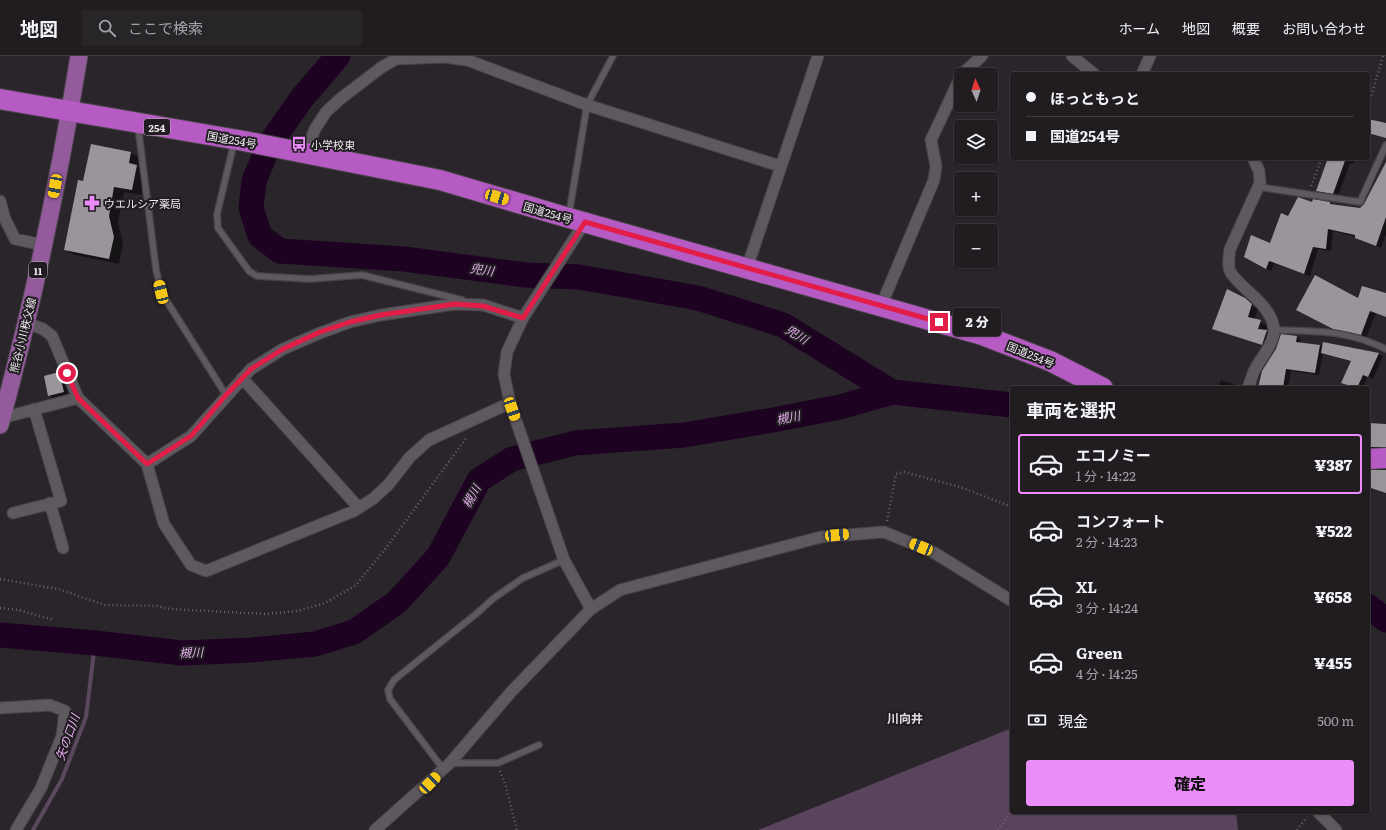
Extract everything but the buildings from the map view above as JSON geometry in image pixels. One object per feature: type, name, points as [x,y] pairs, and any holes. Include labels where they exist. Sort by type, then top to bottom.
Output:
[{"type":"highway","name":"国道254号","points":[[0,99],[137,124],[239,140],[440,180],[982,335],[1050,361],[1099,386]]},
{"type":"highway","points":[[1370,459],[1386,458]]},
{"type":"main road","name":"熊谷小川秩父線","points":[[1,422],[26,323],[43,245],[70,112],[78,56]]},
{"type":"street","points":[[302,152],[326,112],[340,99],[382,67],[396,59],[444,56],[467,60],[587,105],[780,166]]},
{"type":"street","points":[[747,268],[818,56]]},
{"type":"street","points":[[969,68],[982,56]]},
{"type":"street","points":[[1072,56],[1092,72]]},
{"type":"street","points":[[1143,72],[1150,56]]},
{"type":"street","points":[[881,306],[934,180],[936,166],[931,140],[954,90]]},
{"type":"street","points":[[1249,386],[1254,372],[1271,341],[1274,330],[1270,317],[1255,296],[1231,273],[1228,258],[1259,187],[1259,171],[1254,160]]},
{"type":"street","points":[[0,201],[5,219],[15,239],[43,245]]},
{"type":"street","points":[[577,220],[560,262],[526,313],[507,352],[504,374],[511,406],[564,560],[591,609]]},
{"type":"street","points":[[147,464],[191,436],[226,395],[251,369],[283,349],[350,322],[381,315],[455,304],[483,306],[526,313]]},
{"type":"street","points":[[26,323],[43,330],[52,336],[78,398],[147,464],[164,524],[191,565],[206,571],[359,508],[374,498],[388,485],[410,457],[429,440],[483,416],[511,406]]},
{"type":"street","points":[[242,378],[359,508]]},
{"type":"street","points":[[1,422],[34,409],[78,398]]},
{"type":"street","points":[[13,513],[61,501],[34,409]]},
{"type":"street","points":[[50,503],[63,548]]},
{"type":"street","points":[[375,830],[447,766],[511,692],[591,609],[620,590],[821,537],[884,532],[933,552],[1010,600]]},
{"type":"street","points":[[0,708],[50,705],[65,712],[62,736],[41,788],[16,830]]},
{"type":"street","points":[[1320,814],[1336,830]]},
{"type":"lane","points":[[577,220],[587,105],[613,56]]},
{"type":"lane","points":[[137,124],[156,269],[161,292],[226,395]]},
{"type":"lane","points":[[239,140],[217,214],[218,228],[249,271],[257,276],[310,279],[362,275],[483,306]]},
{"type":"lane","points":[[1259,187],[1360,202],[1386,145]]},
{"type":"lane","points":[[1274,330],[1338,332],[1367,340],[1386,349]]},
{"type":"lane","points":[[540,745],[498,763],[447,766],[390,699],[388,690],[394,680],[494,598],[523,578],[564,560]]},
{"type":"path","points":[[1370,100],[1383,56]]},
{"type":"path","points":[[1308,194],[1321,160]]},
{"type":"path","points":[[0,579],[58,589],[114,606],[157,606],[170,609],[266,614],[298,611],[325,602],[356,585],[386,548],[483,416]]},
{"type":"path","points":[[884,532],[896,474],[904,472],[960,487],[1010,506]]},
{"type":"path","points":[[0,608],[19,610],[54,620]]},
{"type":"path","points":[[498,763],[506,787],[516,830]]},
{"type":"path","points":[[998,830],[1010,813]]},
{"type":"path","points":[[1297,830],[1309,814]]},
{"type":"shaded area","points":[[1010,729],[1010,814],[1236,814],[1238,830],[758,830]]},
{"type":"waterway","name":"兜川","points":[[338,56],[302,98],[269,145],[254,181],[251,208],[260,236],[280,251],[404,259],[526,275],[579,277],[698,298],[783,325],[892,392]]},
{"type":"waterway","name":"槻川","points":[[0,635],[95,643],[182,653],[252,650],[315,644],[354,632],[397,602],[438,557],[479,480],[512,459],[575,443],[684,435],[773,420],[840,407],[892,392],[1010,405]]},
{"type":"waterway","name":"槻川","points":[[1370,608],[1386,620]]},
{"type":"waterway","name":"矢の口川","points":[[33,830],[62,779],[86,717],[95,643]]},
{"type":"place","name":"小学校東","points":[[299,144]]},
{"type":"place","name":"ウエルシア薬局","points":[[92,203]]},
{"type":"district","name":"川向井","points":[[905,718]]},
{"type":"route","points":[[67,373],[78,398],[147,464],[191,436],[226,395],[251,369],[283,349],[320,332],[350,322],[381,315],[455,304],[483,306],[523,318],[585,222],[939,322]]}]
